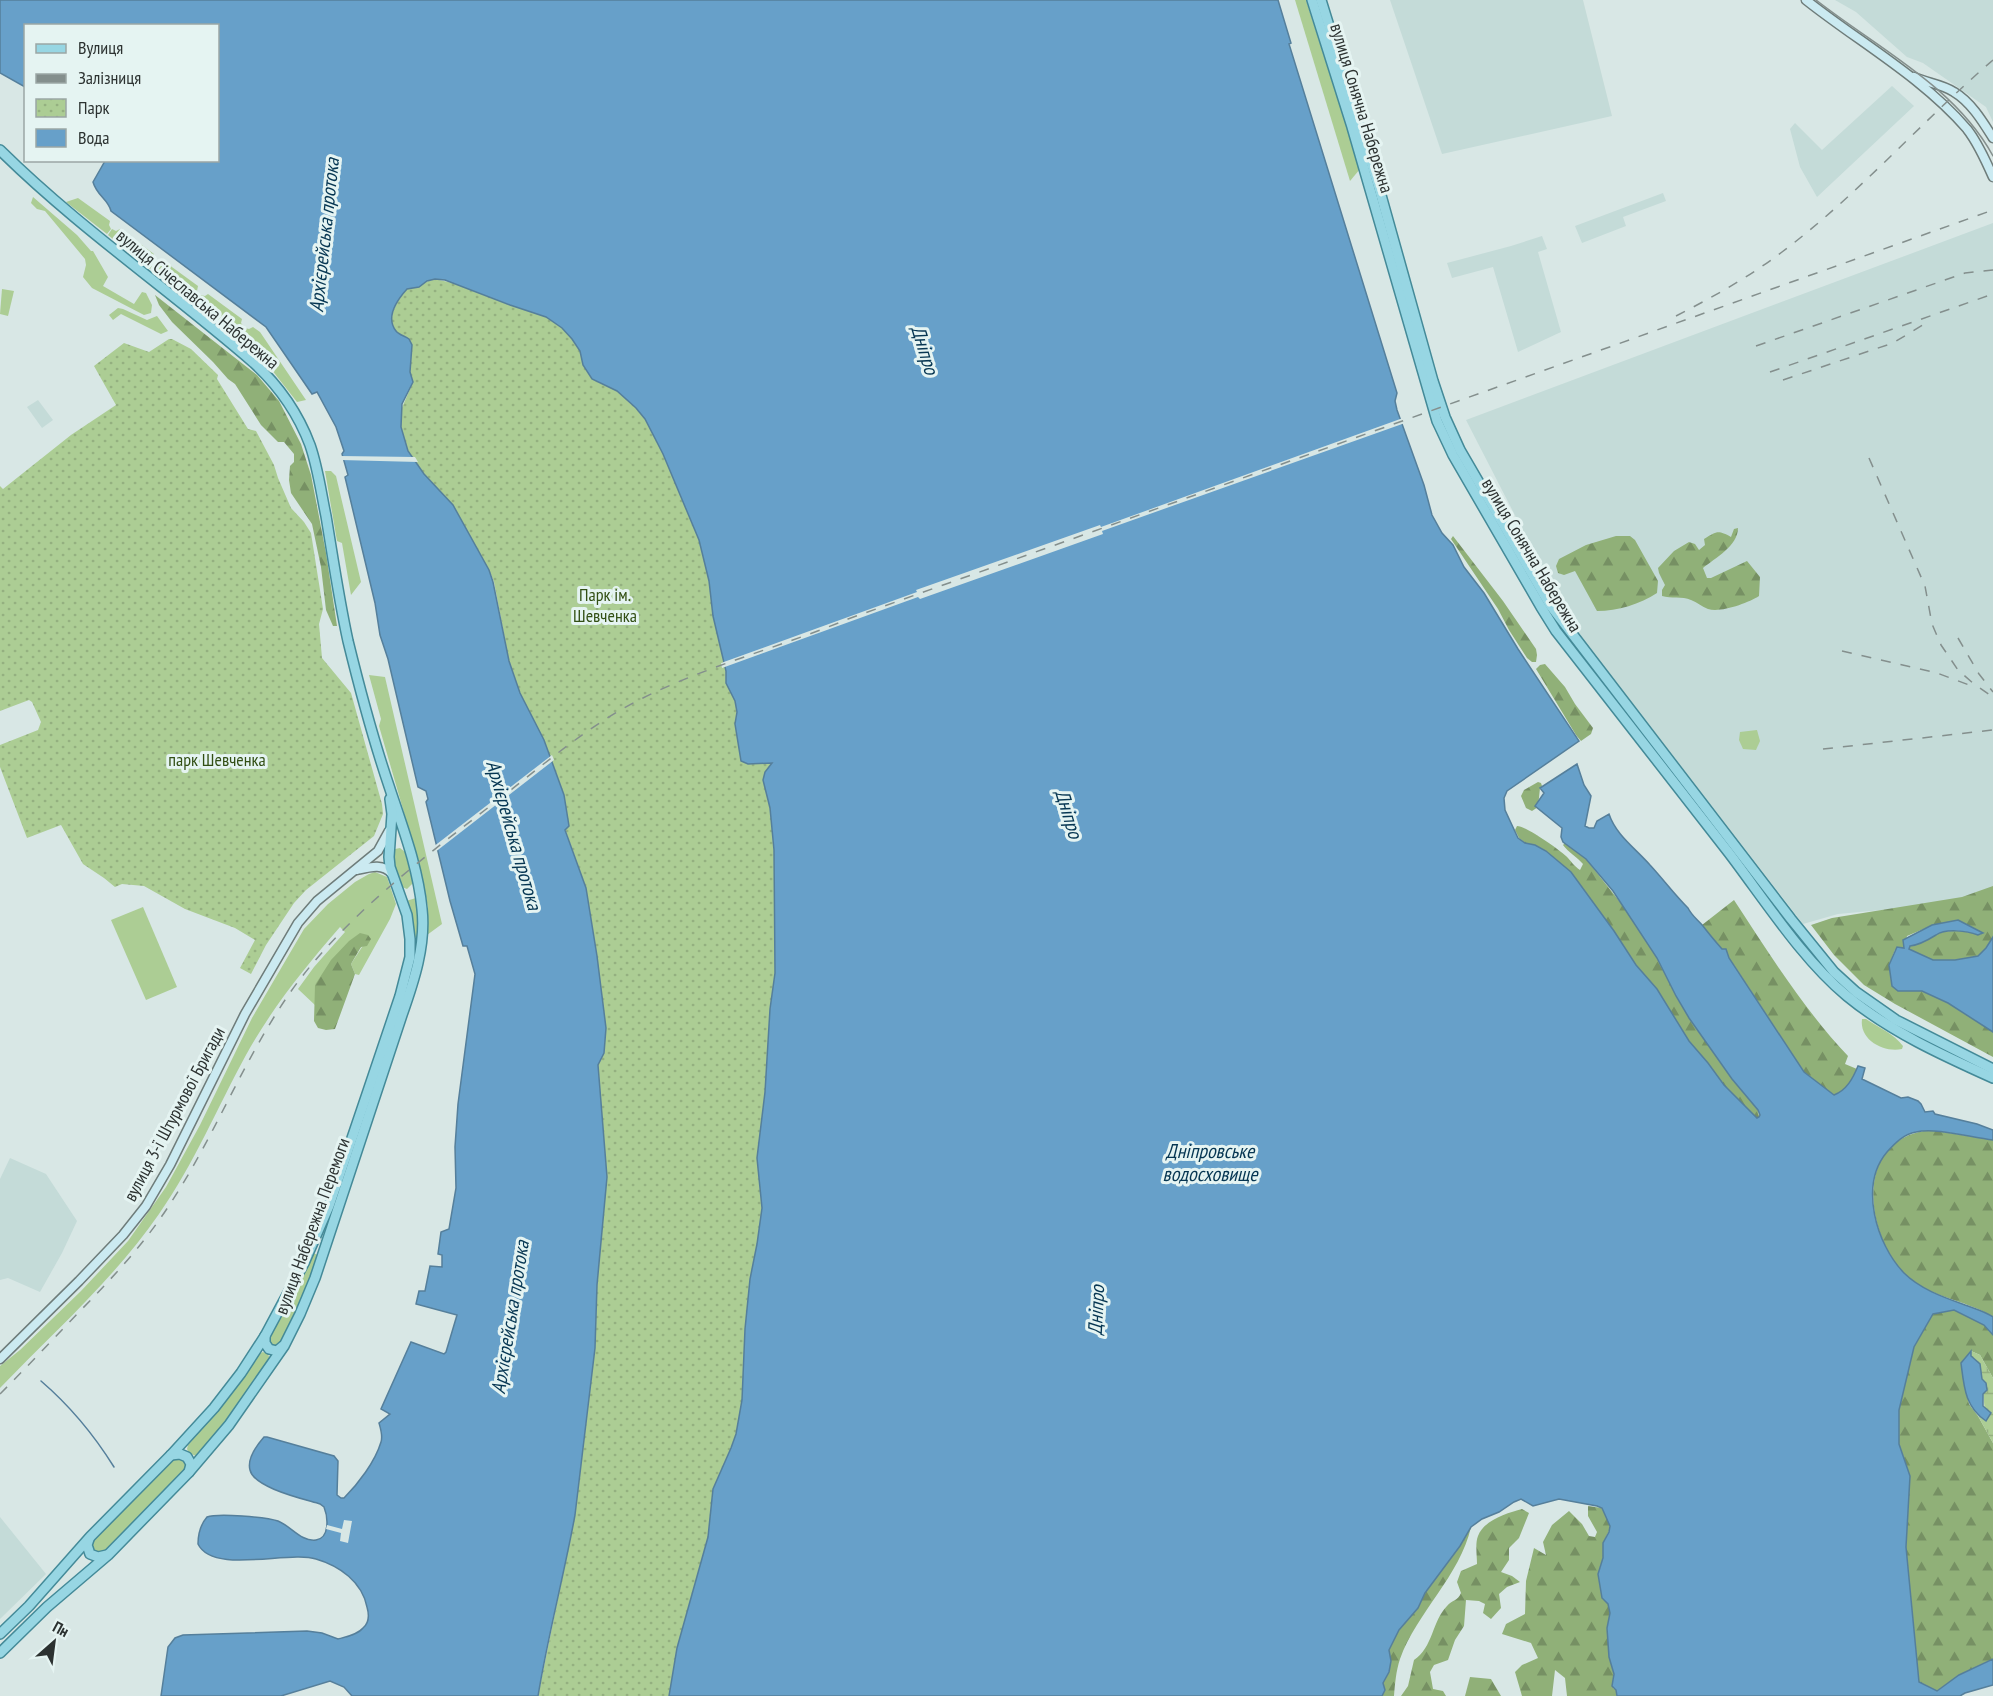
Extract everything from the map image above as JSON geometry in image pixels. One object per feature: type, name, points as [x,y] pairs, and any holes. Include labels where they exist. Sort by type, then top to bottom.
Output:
[{"type":"main road","name":"вулиця Сонячна Набережна","points":[[1312,0],[1355,138],[1437,421],[1453,455],[1556,631],[1752,884],[1828,978],[1846,995],[1891,1028],[1993,1078]]},
{"type":"main road","name":"вулиця Сонячна Набережна","points":[[1321,0],[1379,188],[1445,417],[1460,450],[1550,605],[1764,885],[1834,972],[1856,992],[1896,1020],[1993,1069]]},
{"type":"main road","points":[[1806,0],[1903,71],[1941,103],[1967,129],[1983,154],[1993,177]]},
{"type":"main road","points":[[1903,71],[1954,92],[1977,115],[1993,138]]},
{"type":"main road","name":"вулиця Січеславська Набережна","points":[[0,150],[58,205],[254,363],[272,380],[291,406],[309,444],[318,473],[348,642],[409,850]]},
{"type":"main road","name":"вулиця Січеславська Набережна","points":[[389,787],[391,825],[389,845]]},
{"type":"main road","name":"вулиця 3-ї Штурмової Бригади","points":[[378,851],[391,825]]},
{"type":"main road","points":[[389,845],[400,842],[409,850]]},
{"type":"main road","name":"вулиця 3-ї Штурмової Бригади","points":[[0,1359],[79,1281],[136,1220],[157,1189],[245,1014],[298,923],[317,901],[378,851],[389,845]]},
{"type":"main road","name":"вулиця Набережна Перемоги","points":[[0,1634],[36,1598],[90,1537],[171,1455],[228,1391],[265,1336],[294,1284],[323,1221],[400,996],[410,957],[407,915],[392,875],[389,845]]},
{"type":"main road","name":"вулиця Набережна Перемоги","points":[[0,1653],[47,1607],[108,1555],[189,1472],[229,1425],[284,1346],[315,1278],[416,973],[423,929],[418,884],[409,850]]},
{"type":"main road","points":[[357,870],[378,866],[387,869],[392,875]]},
{"type":"main road","points":[[400,892],[411,894],[418,884]]},
{"type":"main road","points":[[265,1336],[265,1344],[273,1351],[284,1346]]},
{"type":"main road","points":[[171,1455],[180,1454],[187,1457],[191,1464],[189,1472]]},
{"type":"main road","points":[[90,1537],[87,1545],[90,1554],[98,1557],[108,1555]]},
{"type":"shaded area","points":[[1390,0],[1583,0],[1612,116],[1442,154]]},
{"type":"shaded area","points":[[1835,0],[1993,0],[1993,122],[1986,107],[1923,63],[1907,57],[1856,12]]},
{"type":"shaded area","points":[[1892,86],[1914,106],[1817,197],[1800,167],[1790,129],[1795,123],[1822,150]]},
{"type":"shaded area","points":[[1663,193],[1666,201],[1623,217],[1626,226],[1582,243],[1575,226]]},
{"type":"shaded area","points":[[1993,223],[1993,887],[1969,902],[1838,914],[1803,924],[1585,642],[1557,597],[1466,420]]},
{"type":"shaded area","points":[[1542,236],[1547,249],[1538,252],[1561,332],[1518,352],[1493,267],[1452,278],[1447,263]]},
{"type":"shaded area","points":[[38,400],[53,420],[42,428],[27,407]]},
{"type":"shaded area","points":[[10,1158],[46,1174],[77,1221],[40,1292],[8,1278],[0,1280],[0,1179]]},
{"type":"shaded area","points":[[0,1517],[46,1574],[0,1619]]},
{"type":"green space","points":[[1295,0],[1306,0],[1360,169],[1350,181]]},
{"type":"green space","points":[[33,197],[93,251],[108,277],[103,286],[134,304],[142,292],[146,293],[152,305],[151,313],[144,315],[92,288],[83,277],[85,259],[45,211],[37,209],[31,203]]},
{"type":"green space","points":[[78,198],[110,221],[111,229],[107,234],[66,202]]},
{"type":"green space","points":[[112,229],[116,231],[120,229],[154,254],[155,262],[150,269],[108,235]]},
{"type":"green space","points":[[156,262],[161,264],[165,262],[198,286],[199,294],[195,300],[153,267]]},
{"type":"green space","name":"Парк iм. Шевченка","points":[[435,279],[457,284],[554,322],[572,339],[580,351],[583,365],[592,379],[617,391],[645,419],[663,454],[699,540],[726,671],[726,683],[735,701],[737,712],[735,724],[740,755],[772,763],[765,772],[763,780],[770,808],[774,850],[775,973],[757,1158],[762,1208],[750,1279],[742,1400],[736,1434],[713,1489],[708,1537],[677,1648],[669,1696],[538,1696],[575,1515],[595,1348],[597,1285],[607,1177],[598,1065],[604,1053],[606,1028],[586,888],[565,829],[569,826],[564,795],[544,740],[520,693],[509,661],[494,582],[453,505],[424,474],[408,451],[401,427],[401,410],[413,382],[410,372],[412,346],[394,328],[392,316],[397,303],[407,289]]},
{"type":"green space","points":[[2,289],[14,291],[8,316],[0,314]]},
{"type":"green space","points":[[208,294],[242,319],[241,323],[244,327],[236,338],[232,331],[196,301],[200,295]]},
{"type":"green space","points":[[155,295],[257,375],[279,401],[301,444],[311,475],[337,626],[333,626],[326,610],[321,567],[312,524],[291,493],[290,466],[294,462],[294,454],[284,442],[278,442],[261,425],[235,384],[172,322],[159,305]]},
{"type":"green space","points":[[118,308],[147,320],[157,316],[168,331],[161,334],[121,314],[113,320],[109,315]]},
{"type":"green space","points":[[253,327],[260,332],[306,400],[297,402],[268,365],[237,339],[245,328]]},
{"type":"green space","name":"парк Шевченка","points":[[169,339],[191,349],[218,375],[217,379],[248,429],[256,431],[274,465],[291,508],[311,533],[323,609],[319,624],[322,658],[351,693],[382,804],[383,814],[374,836],[306,890],[294,903],[266,945],[251,974],[240,968],[255,940],[235,928],[185,909],[144,886],[122,884],[115,887],[83,864],[61,825],[27,838],[0,767],[0,745],[38,730],[41,722],[29,700],[0,711],[0,486],[3,489],[71,435],[116,405],[94,366],[124,343],[149,352]]},
{"type":"green space","points":[[325,471],[331,471],[336,476],[361,582],[351,595],[342,543],[337,541]]},
{"type":"green space","points":[[1738,528],[1730,546],[1703,568],[1707,578],[1711,578],[1747,561],[1760,577],[1759,596],[1734,607],[1713,610],[1688,599],[1662,596],[1665,585],[1658,568],[1674,551],[1689,542],[1695,544],[1699,550],[1705,545],[1704,539],[1712,534],[1720,532],[1731,537],[1734,529]]},
{"type":"green space","points":[[1453,536],[1503,601],[1536,649],[1536,662],[1527,658],[1498,609],[1451,539]]},
{"type":"green space","points":[[1616,536],[1630,536],[1635,540],[1658,581],[1657,593],[1628,606],[1597,611],[1575,571],[1564,575],[1558,573],[1556,566],[1559,559],[1586,545]]},
{"type":"green space","points":[[1545,664],[1565,687],[1593,728],[1591,734],[1581,741],[1536,669]]},
{"type":"green space","points":[[369,675],[385,677],[442,924],[427,935],[428,908],[422,875],[379,726],[381,719]]},
{"type":"green space","points":[[1757,730],[1760,741],[1756,750],[1743,749],[1739,740],[1740,732]]},
{"type":"green space","points":[[1538,782],[1542,786],[1538,807],[1532,811],[1526,808],[1521,796],[1524,790]]},
{"type":"green space","points":[[1517,826],[1549,843],[1580,870],[1583,864],[1563,845],[1565,843],[1586,859],[1631,916],[1657,958],[1689,1018],[1732,1079],[1758,1110],[1757,1119],[1724,1085],[1689,1041],[1657,989],[1636,965],[1571,872],[1546,851],[1525,843],[1519,838],[1515,830]]},
{"type":"green space","points":[[400,848],[405,852],[413,883],[407,889],[402,887],[394,862],[395,849]]},
{"type":"green space","points":[[375,872],[387,877],[396,904],[359,975],[355,974],[351,964],[362,947],[371,939],[315,985],[316,1006],[298,989],[345,932],[340,927],[267,1021],[246,1055],[183,1176],[159,1214],[103,1283],[0,1388],[0,1366],[20,1350],[81,1291],[128,1241],[166,1187],[200,1125],[252,1018],[304,929],[328,904],[355,882]]},
{"type":"green space","points":[[1993,886],[1993,937],[1978,956],[1955,960],[1933,960],[1909,950],[1909,946],[1941,933],[1952,931],[1981,935],[1958,920],[1933,925],[1907,936],[1904,949],[1895,950],[1889,965],[1892,986],[1898,991],[1922,991],[1948,1003],[1993,1032],[1993,1057],[1864,985],[1834,955],[1811,925],[1832,918],[1962,897]]},
{"type":"green space","points":[[416,898],[417,938],[414,937],[406,901]]},
{"type":"green space","points":[[1734,900],[1802,1001],[1848,1056],[1845,1064],[1857,1069],[1842,1091],[1834,1095],[1804,1072],[1734,965],[1702,925]]},
{"type":"green space","points":[[143,907],[177,987],[146,1000],[111,920]]},
{"type":"green space","points":[[360,933],[368,935],[371,939],[367,946],[361,947],[351,964],[355,974],[335,1029],[318,1028],[314,1021],[315,985],[331,960]]},
{"type":"green space","points":[[1862,1019],[1866,1019],[1891,1034],[1903,1046],[1902,1049],[1888,1049],[1874,1043],[1864,1033]]},
{"type":"green space","points":[[1931,1130],[1993,1140],[1993,1317],[1930,1291],[1909,1278],[1897,1265],[1880,1234],[1873,1199],[1878,1167],[1887,1152],[1899,1141],[1914,1133]]},
{"type":"green space","points":[[313,1253],[318,1255],[309,1279],[295,1314],[277,1348],[267,1342],[289,1304]]},
{"type":"green space","points":[[1954,1310],[1984,1325],[1993,1335],[1993,1378],[1980,1355],[1971,1351],[1961,1363],[1969,1404],[1993,1443],[1993,1659],[1959,1675],[1937,1691],[1919,1682],[1906,1547],[1910,1476],[1899,1444],[1899,1410],[1914,1347],[1933,1314]]},
{"type":"green space","points":[[1971,1351],[1980,1355],[1993,1378],[1993,1443],[1978,1416],[1986,1421],[1980,1364],[1971,1356]]},
{"type":"green space","points":[[263,1352],[268,1354],[270,1359],[227,1421],[199,1455],[189,1453],[188,1445],[217,1411],[259,1354]]},
{"type":"green space","points":[[182,1458],[187,1464],[186,1470],[104,1552],[97,1553],[92,1550],[92,1541],[174,1459]]},
{"type":"green space","points":[[1588,1506],[1602,1508],[1609,1521],[1610,1529],[1603,1543],[1603,1558],[1598,1574],[1602,1598],[1608,1604],[1610,1613],[1607,1628],[1609,1657],[1614,1671],[1613,1688],[1617,1696],[1567,1696],[1565,1678],[1555,1670],[1552,1696],[1522,1696],[1515,1672],[1522,1665],[1538,1658],[1531,1643],[1502,1634],[1506,1624],[1525,1614],[1526,1581],[1534,1548],[1546,1555],[1543,1542],[1552,1525],[1569,1511],[1582,1524],[1589,1536],[1595,1537],[1597,1532],[1588,1516]]},
{"type":"green space","points":[[1522,1509],[1529,1513],[1519,1538],[1509,1548],[1509,1560],[1501,1572],[1520,1582],[1507,1587],[1499,1594],[1501,1608],[1491,1619],[1483,1613],[1485,1604],[1466,1600],[1464,1626],[1455,1640],[1448,1660],[1434,1665],[1430,1672],[1433,1689],[1443,1691],[1446,1696],[1401,1696],[1408,1686],[1414,1660],[1425,1649],[1442,1612],[1461,1593],[1457,1582],[1461,1571],[1477,1564],[1477,1542],[1481,1530],[1491,1521]]},
{"type":"green space","points":[[1471,1527],[1458,1562],[1407,1642],[1400,1659],[1394,1696],[1382,1696],[1385,1690],[1383,1683],[1389,1672],[1391,1661],[1389,1650],[1399,1630],[1418,1608],[1425,1593],[1460,1546]]},
{"type":"green space","points":[[1470,1677],[1491,1679],[1501,1696],[1465,1696]]},
{"type":"water","name":"Дніпровське водосховище","points":[[0,0],[1278,0],[1291,43],[1289,44],[1397,393],[1395,401],[1397,410],[1424,485],[1432,515],[1579,741],[1507,791],[1504,798],[1505,810],[1518,838],[1546,851],[1571,872],[1636,965],[1657,989],[1689,1041],[1724,1085],[1757,1118],[1760,1115],[1758,1110],[1732,1079],[1689,1018],[1657,958],[1613,891],[1586,859],[1563,842],[1562,828],[1535,806],[1544,793],[1540,788],[1577,764],[1584,785],[1591,796],[1585,826],[1594,828],[1597,821],[1609,814],[1621,835],[1655,870],[1722,949],[1726,949],[1729,958],[1804,1072],[1834,1095],[1846,1087],[1858,1066],[1865,1068],[1862,1079],[1901,1098],[1908,1097],[1918,1101],[1925,1112],[1933,1111],[1935,1114],[1993,1130],[1993,1140],[1934,1131],[1916,1132],[1904,1137],[1887,1152],[1879,1165],[1874,1181],[1873,1197],[1874,1214],[1879,1231],[1894,1261],[1904,1273],[1934,1293],[1993,1317],[1993,1335],[1984,1325],[1954,1310],[1933,1314],[1914,1347],[1899,1410],[1899,1444],[1910,1476],[1906,1547],[1919,1682],[1937,1691],[1959,1675],[1993,1659],[1993,1685],[1960,1696],[1617,1696],[1612,1686],[1614,1674],[1609,1657],[1607,1628],[1610,1613],[1608,1604],[1602,1598],[1598,1574],[1603,1558],[1603,1543],[1610,1526],[1602,1508],[1559,1499],[1533,1506],[1521,1499],[1471,1527],[1460,1546],[1425,1593],[1418,1608],[1399,1630],[1389,1650],[1391,1661],[1389,1672],[1383,1683],[1385,1690],[1382,1696],[669,1696],[677,1648],[708,1537],[713,1489],[736,1434],[742,1400],[750,1279],[762,1208],[757,1158],[775,973],[774,850],[770,808],[763,780],[765,772],[772,763],[748,764],[741,761],[735,724],[737,712],[735,701],[726,683],[726,671],[699,540],[663,454],[645,419],[617,391],[592,379],[572,339],[562,328],[546,317],[445,280],[435,279],[419,287],[407,289],[392,314],[396,331],[409,339],[412,345],[410,372],[413,382],[402,404],[401,427],[408,451],[424,474],[453,505],[489,570],[509,661],[520,693],[544,740],[564,795],[569,826],[565,830],[586,888],[606,1028],[604,1053],[598,1065],[607,1177],[597,1285],[595,1348],[571,1538],[538,1696],[352,1696],[344,1687],[330,1681],[281,1696],[161,1696],[168,1647],[175,1638],[183,1635],[307,1631],[322,1633],[338,1639],[358,1632],[366,1624],[368,1610],[360,1590],[349,1576],[333,1566],[304,1557],[253,1560],[219,1558],[206,1553],[198,1544],[199,1537],[207,1517],[231,1515],[278,1521],[306,1539],[321,1538],[327,1526],[324,1507],[270,1487],[254,1476],[249,1466],[258,1444],[264,1437],[267,1437],[334,1456],[338,1461],[337,1495],[344,1498],[366,1472],[375,1457],[382,1437],[379,1423],[390,1414],[381,1409],[411,1342],[444,1354],[446,1352],[457,1315],[416,1304],[419,1291],[425,1291],[430,1266],[442,1267],[442,1255],[438,1254],[441,1232],[449,1229],[456,1188],[455,1147],[458,1104],[475,974],[467,946],[463,946],[450,901],[426,802],[428,799],[426,791],[418,787],[388,659],[380,635],[375,603],[345,477],[348,475],[342,454],[344,451],[336,427],[317,392],[312,394],[266,327],[111,211],[93,182],[104,162],[219,162],[219,24],[24,24],[24,86],[0,73]]},
{"type":"water","points":[[1958,920],[1983,933],[1978,935],[1963,931],[1945,931],[1910,946],[1909,949],[1933,960],[1955,960],[1978,956],[1993,937],[1993,1032],[1948,1003],[1922,991],[1898,991],[1892,986],[1889,965],[1897,947],[1904,948],[1903,940],[1932,925]]},
{"type":"water","points":[[1971,1351],[1971,1356],[1980,1364],[1982,1379],[1986,1383],[1987,1390],[1983,1394],[1983,1406],[1991,1413],[1986,1421],[1970,1403],[1965,1388],[1961,1363]]},
{"type":"pier","points":[[1403,418],[1405,423],[1102,531],[1103,534],[920,599],[918,597],[722,668],[721,663],[917,592],[916,590],[1100,525],[1101,527]]},
{"type":"pier","points":[[340,456],[415,457],[418,462],[341,460]]},
{"type":"pier","points":[[552,755],[554,760],[434,853],[433,847]]},
{"type":"pier","points":[[344,1520],[352,1521],[348,1543],[340,1541],[341,1533],[326,1529],[327,1525],[342,1529]]},
{"type":"waterway","points":[[41,1381],[80,1421],[114,1467]]},
{"type":"tram line","points":[[1816,0],[1936,89],[1977,131],[1993,156]]},
{"type":"railway","points":[[1676,316],[1757,270],[1810,230],[1993,60]]},
{"type":"railway","points":[[0,1394],[140,1246],[187,1177],[279,1009],[319,956],[368,906],[420,861],[571,743],[624,708],[693,676],[848,619],[1993,210]]},
{"type":"railway","points":[[1756,346],[1965,273],[1993,270]]},
{"type":"railway","points":[[1770,372],[1993,294]]},
{"type":"railway","points":[[1783,380],[1893,343],[1926,323]]},
{"type":"railway","points":[[1869,458],[1925,586],[1932,624],[1941,645],[1958,670],[1993,697]]},
{"type":"railway","points":[[1958,638],[1979,674],[1993,692]]},
{"type":"railway","points":[[1842,651],[1937,673],[1969,685]]},
{"type":"railway","points":[[1823,749],[1993,730]]},
{"type":"water label","name":"Архієрейська протока","points":[[324,235]]},
{"type":"water label","name":"Дніпро","points":[[925,350]]},
{"type":"water label","name":"Дніпро","points":[[1069,814]]},
{"type":"water label","name":"Архієрейська протока","points":[[514,835]]},
{"type":"water label","name":"Дніпро","points":[[1096,1310]]},
{"type":"water label","name":"Архієрейська протока","points":[[510,1317]]}]
